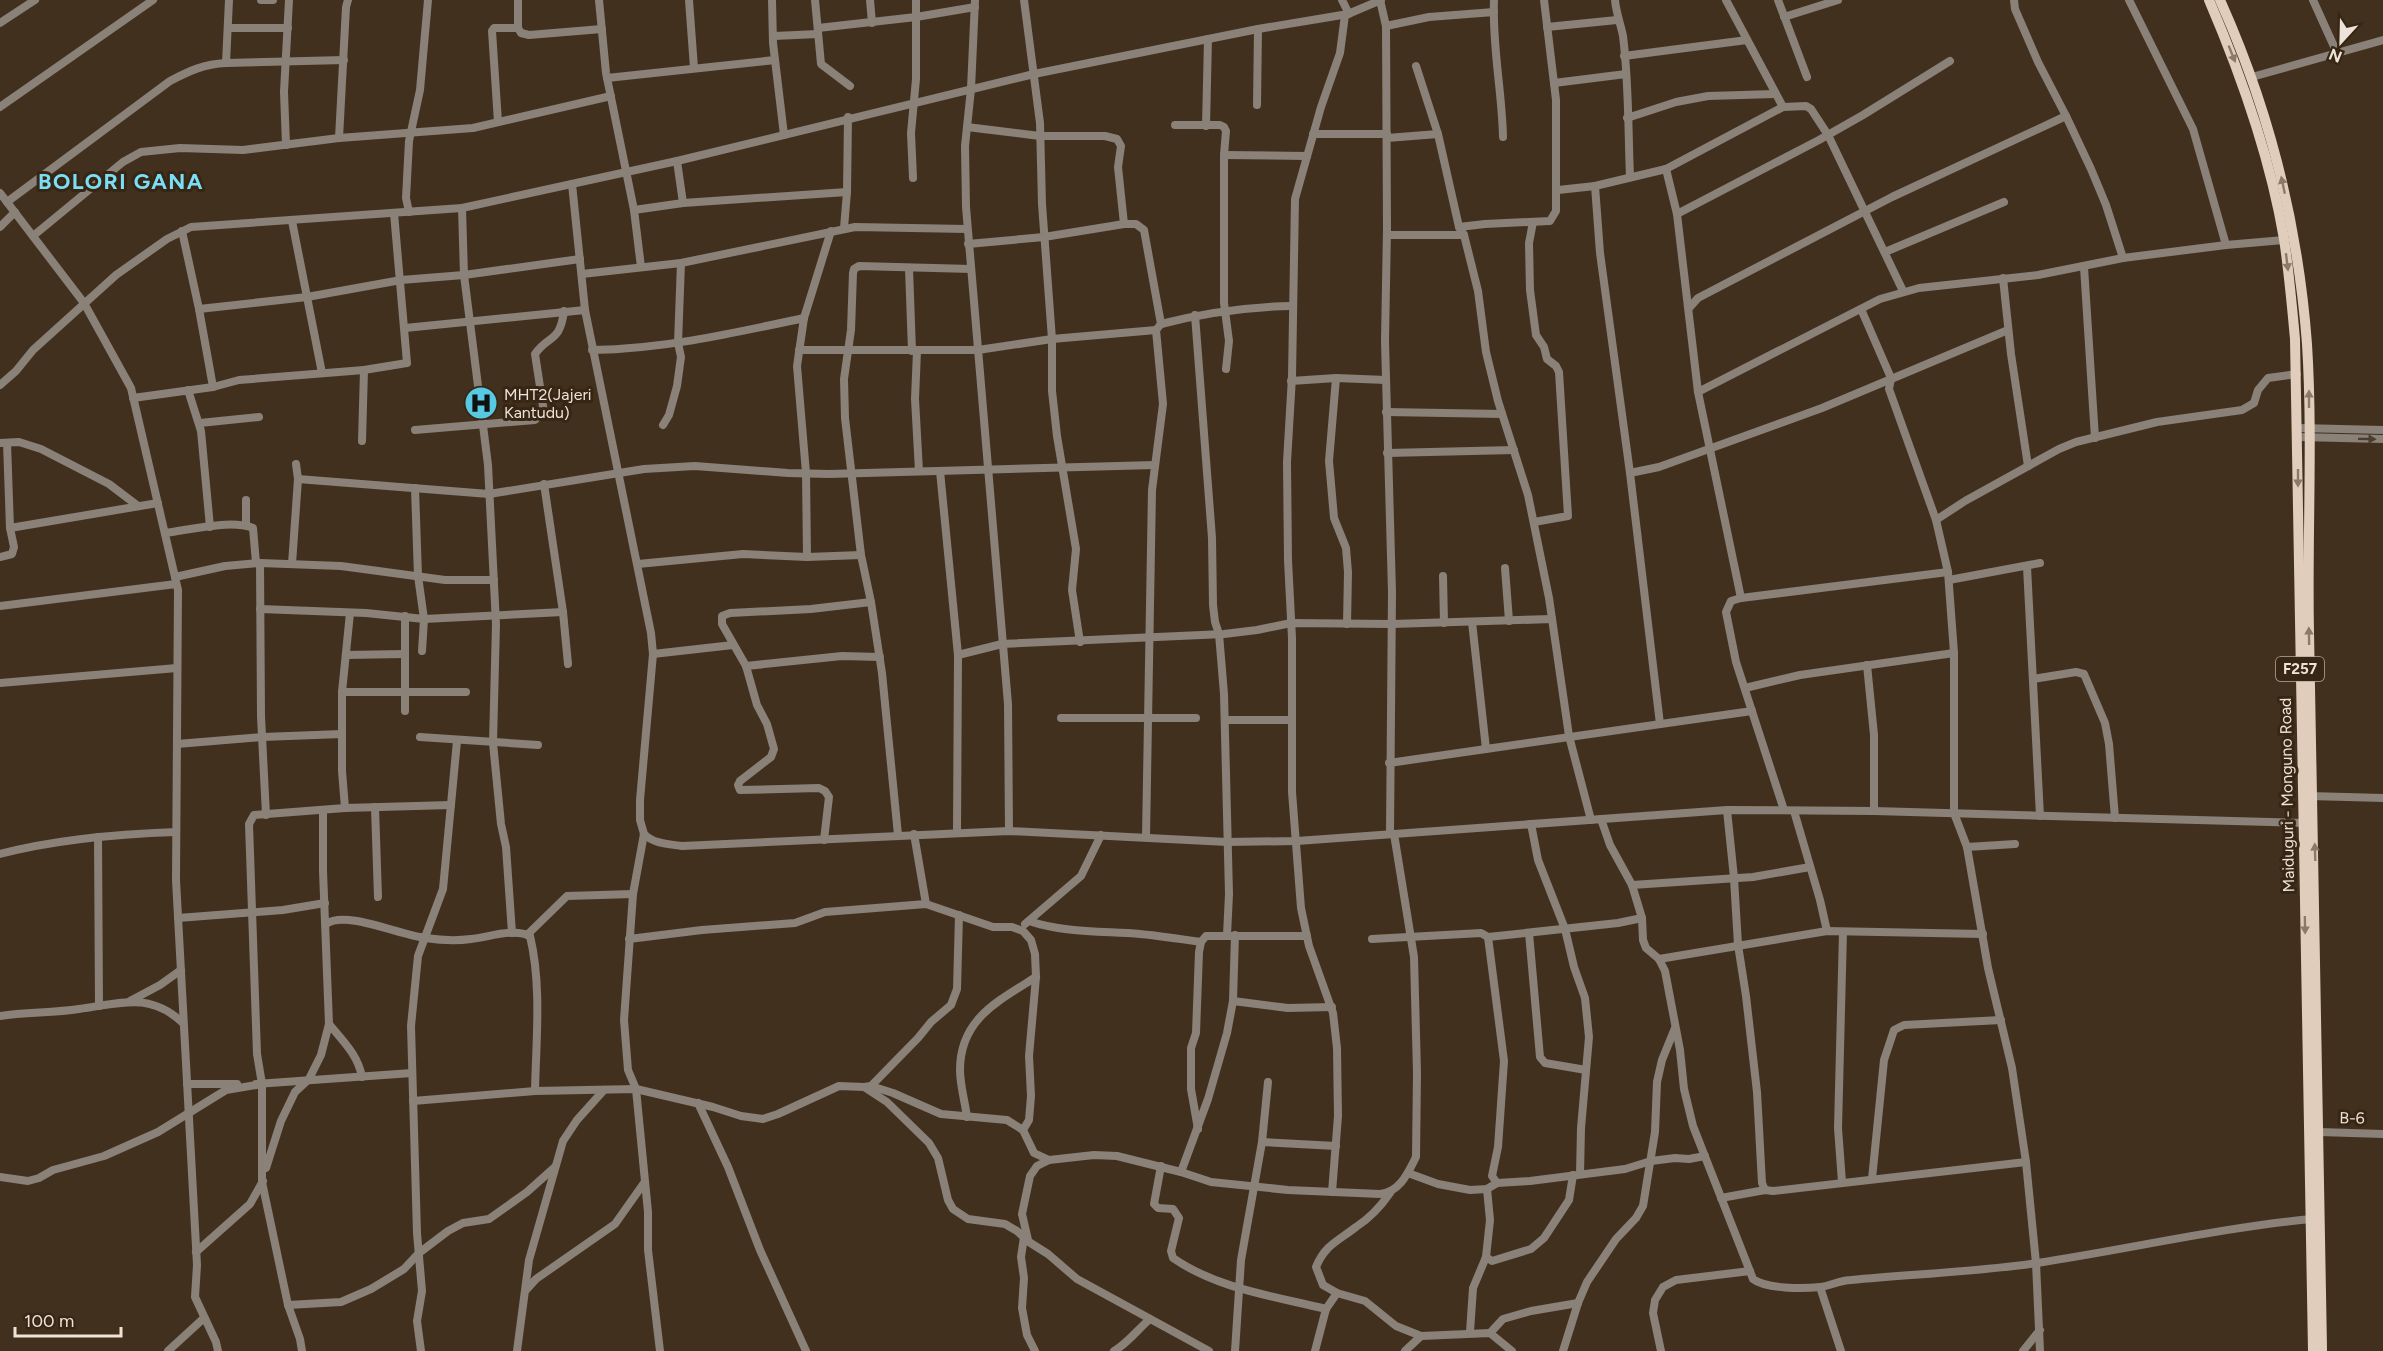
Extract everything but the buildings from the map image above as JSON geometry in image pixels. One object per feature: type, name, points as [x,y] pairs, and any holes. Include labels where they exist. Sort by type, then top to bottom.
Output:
[{"type":"main road","name":"Maiduguri - Monguno Road","points":[[2209,0],[2245,90],[2275,196],[2284,240],[2295,339],[2296,374],[2304,433]]},
{"type":"main road","name":"Maiduguri - Monguno Road","points":[[2220,0],[2252,77],[2272,137],[2291,221],[2307,344],[2304,433],[2309,616],[2308,796],[2319,1132],[2322,1351]]},
{"type":"main road","name":"Maiduguri - Monguno Road","points":[[2308,796],[2304,823],[2313,1351]]},
{"type":"street","points":[[0,23],[35,0]]},
{"type":"street","points":[[0,106],[153,0]]},
{"type":"street","points":[[226,63],[229,0]]},
{"type":"street","points":[[261,0],[273,0]]},
{"type":"street","points":[[286,145],[284,120],[290,0]]},
{"type":"street","points":[[339,138],[348,0]]},
{"type":"street","points":[[409,212],[406,198],[411,133],[420,90],[428,0]]},
{"type":"street","points":[[518,0],[518,28],[521,33],[529,35],[602,29]]},
{"type":"street","points":[[599,0],[607,78],[626,171],[641,267]]},
{"type":"street","points":[[689,0],[694,68]]},
{"type":"street","points":[[772,0],[775,60],[784,135]]},
{"type":"street","points":[[814,0],[821,64],[850,86]]},
{"type":"street","points":[[870,0],[872,23]]},
{"type":"street","points":[[913,178],[912,102],[916,79],[916,0]]},
{"type":"street","points":[[1024,0],[1040,136],[1044,237],[1052,339],[1052,391],[1076,549],[1072,590],[1080,642]]},
{"type":"street","points":[[1332,1192],[1338,1116],[1337,1048],[1332,1007],[1306,936],[1301,908],[1292,792],[1293,720],[1287,462],[1292,381],[1291,306],[1295,198],[1340,53],[1347,14],[1342,0]]},
{"type":"street","points":[[0,384],[16,371],[33,350],[116,275],[182,231],[192,227],[462,208],[784,135],[848,117],[1034,74],[1258,29],[1347,14],[1380,0],[1386,26],[1386,412],[1392,624],[1389,763],[1392,834],[1411,937],[1416,985],[1416,1157],[1408,1173],[1380,1206],[1358,1226],[1322,1252],[1317,1267],[1323,1285],[1337,1293],[1365,1301],[1396,1326],[1420,1336],[1470,1332],[1490,1333],[1512,1351]]},
{"type":"street","points":[[1494,0],[1503,137]]},
{"type":"street","points":[[1387,235],[1462,231],[1485,224],[1550,221],[1554,216],[1558,190],[1554,83],[1544,0]]},
{"type":"street","points":[[1615,0],[1617,20],[1622,33],[1626,74],[1630,177]]},
{"type":"street","points":[[1726,0],[1783,107]]},
{"type":"street","points":[[1778,0],[1807,77]]},
{"type":"street","points":[[1784,17],[1838,0]]},
{"type":"street","points":[[2014,0],[2015,9],[2038,62],[2066,116],[2106,205],[2123,258]]},
{"type":"street","points":[[2129,0],[2193,129],[2226,244]]},
{"type":"street","points":[[2313,0],[2337,53]]},
{"type":"street","points":[[774,36],[916,17],[975,3],[971,89],[965,146],[967,229],[1008,704],[1010,831]]},
{"type":"street","points":[[1386,26],[1429,17],[1494,12]]},
{"type":"street","points":[[1547,27],[1617,20]]},
{"type":"street","points":[[228,28],[288,28]]},
{"type":"street","points":[[498,122],[492,31],[494,28],[518,28]]},
{"type":"street","points":[[1257,105],[1258,29]]},
{"type":"street","points":[[1206,126],[1208,39]]},
{"type":"street","points":[[1624,56],[1747,40]]},
{"type":"street","points":[[2252,77],[2383,40]]},
{"type":"street","points":[[7,202],[170,81],[192,69],[208,64],[344,60]]},
{"type":"street","points":[[607,78],[775,60]]},
{"type":"street","points":[[1677,214],[1828,135],[1950,61]]},
{"type":"street","points":[[1416,66],[1438,134],[1478,291],[1486,352],[1502,414],[1528,495],[1552,620],[1569,736],[1596,819],[1632,885],[1642,918],[1643,940],[1646,948],[1659,959],[1665,971],[1676,1026],[1684,1089],[1693,1126],[1753,1279],[1766,1285],[1820,1287],[1847,1280],[1904,1277],[2036,1263],[2250,1225],[2311,1219]]},
{"type":"street","points":[[1554,83],[1626,74]]},
{"type":"street","points":[[1628,118],[1708,96],[1775,94]]},
{"type":"street","points":[[33,236],[123,162],[141,152],[180,148],[243,150],[339,138],[473,128],[611,96]]},
{"type":"street","points":[[1558,190],[1595,186],[1666,169],[1783,107],[1806,106],[1828,135],[1903,291]]},
{"type":"street","points":[[1689,308],[1698,298],[1866,211],[2066,116]]},
{"type":"street","points":[[844,228],[848,117]]},
{"type":"street","points":[[1175,125],[1224,127],[1226,130],[1224,303],[1227,312],[1229,341],[1226,369]]},
{"type":"street","points":[[967,127],[1040,136],[1105,136],[1117,139],[1121,146],[1119,167],[1124,224]]},
{"type":"street","points":[[1313,134],[1387,136],[1438,134]]},
{"type":"street","points":[[1224,155],[1307,156]]},
{"type":"street","points":[[677,160],[683,203]]},
{"type":"street","points":[[1666,169],[1677,214],[1678,241],[1689,308],[1698,392],[1741,598]]},
{"type":"street","points":[[572,184],[585,310],[638,564],[653,654],[640,800],[640,820],[644,834],[633,894],[624,1020],[628,1070],[636,1089],[648,1212],[648,1250],[660,1351]]},
{"type":"street","points":[[1595,186],[1600,253],[1630,473],[1660,724]]},
{"type":"street","points":[[633,210],[683,203],[847,192]]},
{"type":"street","points":[[0,193],[84,303],[131,388],[176,580],[178,918],[196,1252],[195,1297],[218,1351]]},
{"type":"street","points":[[1885,252],[2004,202]]},
{"type":"street","points":[[462,208],[464,274],[486,439],[495,615],[493,743],[501,824],[507,847],[512,933]]},
{"type":"street","points":[[0,227],[15,212]]},
{"type":"street","points":[[133,398],[213,387],[239,380],[364,370],[407,363],[394,213]]},
{"type":"street","points":[[292,221],[322,373]]},
{"type":"street","points":[[1533,222],[1529,243],[1530,290],[1536,334],[1544,347],[1547,359],[1556,366],[1559,372],[1568,516],[1534,522]]},
{"type":"street","points":[[968,244],[1044,237],[1124,224],[1136,224],[1144,230],[1159,327],[1163,404],[1152,490],[1146,837]]},
{"type":"street","points":[[582,274],[681,263],[732,254],[844,228],[967,229]]},
{"type":"street","points":[[182,231],[213,387]]},
{"type":"street","points":[[807,557],[806,473],[797,366],[804,318],[831,231]]},
{"type":"street","points":[[1698,392],[1880,299],[1903,291],[2038,275],[2123,258],[2226,244],[2284,240]]},
{"type":"street","points":[[199,309],[307,297],[401,280],[580,259]]},
{"type":"street","points":[[663,425],[669,415],[677,386],[681,357],[678,343],[681,263]]},
{"type":"street","points":[[898,835],[879,657],[861,555],[845,418],[844,379],[849,350],[854,269],[859,266],[971,269]]},
{"type":"street","points":[[2084,267],[2095,438]]},
{"type":"street","points":[[909,268],[919,471]]},
{"type":"street","points":[[2003,278],[2008,330],[2028,466]]},
{"type":"street","points":[[800,350],[978,350],[1159,327],[1195,315],[1257,307],[1291,306]]},
{"type":"street","points":[[1861,309],[1891,378],[1889,389],[1936,520],[1949,576],[1954,653],[1954,813],[1967,847],[1988,968],[2012,1068],[2026,1162],[2036,1263],[2040,1351]]},
{"type":"street","points":[[405,328],[585,310]]},
{"type":"street","points":[[415,430],[535,420],[542,414],[543,406],[535,354],[541,345],[557,335],[564,311]]},
{"type":"street","points":[[1181,1172],[1198,1129],[1224,1045],[1233,1001],[1225,720],[1219,634],[1214,613],[1212,538],[1195,315]]},
{"type":"street","points":[[592,350],[619,350],[678,343],[804,318]]},
{"type":"street","points":[[1630,473],[1659,467],[1822,408],[2008,330]]},
{"type":"street","points":[[362,441],[364,370]]},
{"type":"street","points":[[1936,520],[1965,501],[2067,446],[2157,422],[2242,410],[2254,403],[2258,390],[2268,378],[2296,374]]},
{"type":"street","points":[[1292,381],[1336,378],[1386,380]]},
{"type":"street","points":[[1336,378],[1329,461],[1334,518],[1346,548],[1347,624]]},
{"type":"street","points":[[189,390],[200,423],[210,527]]},
{"type":"street","points":[[1386,412],[1502,414]]},
{"type":"street","points":[[200,423],[258,417]]},
{"type":"street","points":[[2304,433],[2383,430]]},
{"type":"street","points":[[2304,433],[2383,439]]},
{"type":"street","points":[[0,557],[12,554],[14,547],[10,528],[4,443],[19,442],[40,449],[109,484],[138,506]]},
{"type":"street","points":[[1387,453],[1514,450]]},
{"type":"street","points":[[292,564],[298,479],[296,464]]},
{"type":"street","points":[[298,479],[489,494],[618,472],[695,466],[806,473],[852,473],[1155,465]]},
{"type":"street","points":[[940,471],[958,655],[957,832]]},
{"type":"street","points":[[544,484],[563,612],[568,664]]},
{"type":"street","points":[[415,488],[418,576],[424,619],[422,651]]},
{"type":"street","points":[[246,500],[246,525]]},
{"type":"street","points":[[10,528],[158,503]]},
{"type":"street","points":[[165,533],[210,527],[246,525],[253,528],[258,563],[262,737],[267,814]]},
{"type":"street","points":[[638,564],[743,554],[807,557],[861,555]]},
{"type":"street","points":[[1,608],[176,580],[225,567],[258,563],[341,566],[445,580],[494,580]]},
{"type":"street","points":[[1784,810],[1736,662],[1726,612],[1731,601],[1741,598],[2027,567],[2040,563]]},
{"type":"street","points":[[2027,567],[2040,816]]},
{"type":"street","points":[[1505,568],[1509,621]]},
{"type":"street","points":[[1443,576],[1444,622]]},
{"type":"street","points":[[824,840],[829,797],[825,791],[819,788],[740,790],[738,785],[771,757],[774,749],[767,723],[757,705],[746,666],[722,624],[722,616],[730,613],[811,609],[871,602]]},
{"type":"street","points":[[260,609],[405,616],[424,619],[563,612]]},
{"type":"street","points":[[345,808],[342,692],[350,613]]},
{"type":"street","points":[[405,616],[405,711]]},
{"type":"street","points":[[958,655],[1002,645],[1219,634],[1291,623],[1392,624],[1552,620]]},
{"type":"street","points":[[1472,622],[1486,749]]},
{"type":"street","points":[[653,654],[733,645]]},
{"type":"street","points":[[1745,688],[1800,675],[1954,653]]},
{"type":"street","points":[[346,655],[404,654]]},
{"type":"street","points":[[746,666],[842,656],[879,657]]},
{"type":"street","points":[[1867,665],[1874,735],[1874,811]]},
{"type":"street","points":[[0,683],[177,668]]},
{"type":"street","points":[[2033,679],[2076,672],[2084,674],[2105,723],[2115,818]]},
{"type":"street","points":[[342,692],[466,692]]},
{"type":"street","points":[[1389,763],[1752,711]]},
{"type":"street","points":[[1061,718],[1196,718]]},
{"type":"street","points":[[1225,720],[1293,720]]},
{"type":"street","points":[[177,744],[262,737],[342,734]]},
{"type":"street","points":[[420,737],[538,745]]},
{"type":"street","points":[[421,1351],[417,1321],[423,1291],[419,1253],[411,1026],[418,956],[443,889],[457,741]]},
{"type":"street","points":[[2308,796],[2383,798]]},
{"type":"street","points":[[302,1351],[288,1305],[262,1182],[262,1084],[257,1054],[249,824],[254,815],[345,808],[452,805]]},
{"type":"street","points":[[375,807],[378,897]]},
{"type":"street","points":[[196,1252],[250,1204],[262,1182],[281,1121],[295,1092],[309,1079],[321,1055],[329,1024],[323,810]]},
{"type":"street","points":[[644,834],[649,839],[661,843],[682,846],[1010,831],[1227,842],[1297,841],[1727,810],[1874,811],[2304,823]]},
{"type":"street","points":[[1727,810],[1738,945],[1757,1092],[1762,1183],[1765,1190]]},
{"type":"street","points":[[1794,811],[1827,931]]},
{"type":"street","points":[[1486,1257],[1492,1262],[1523,1252],[1531,1249],[1544,1238],[1569,1200],[1577,1175],[1589,1037],[1584,998],[1565,929],[1538,860],[1531,824]]},
{"type":"street","points":[[0,854],[55,842],[176,832]]},
{"type":"street","points":[[914,834],[927,904]]},
{"type":"street","points":[[1017,928],[1029,921],[1081,876],[1101,835]]},
{"type":"street","points":[[98,837],[99,1006]]},
{"type":"street","points":[[1967,847],[2015,844]]},
{"type":"street","points":[[1632,885],[1753,877],[1810,867]]},
{"type":"street","points":[[527,934],[567,896],[633,894]]},
{"type":"street","points":[[178,918],[253,913],[325,903]]},
{"type":"street","points":[[629,939],[702,930],[795,923],[825,912],[927,904],[993,927],[1017,928],[1031,940],[1035,954],[1036,977],[1029,1056],[1031,1096],[1029,1120],[1023,1130]]},
{"type":"street","points":[[868,1086],[918,1038],[931,1022],[951,1005],[957,989],[959,915]]},
{"type":"street","points":[[1372,939],[1481,933],[1488,937],[1642,918]]},
{"type":"street","points":[[326,924],[332,920],[359,921],[424,938],[469,940],[522,932],[530,936],[534,959],[536,1012],[535,1091]]},
{"type":"street","points":[[1029,921],[1040,925],[1080,930],[1201,942]]},
{"type":"street","points":[[1659,959],[1827,931],[1983,934]]},
{"type":"street","points":[[1842,1182],[1838,1128],[1843,932]]},
{"type":"street","points":[[1530,933],[1540,1057],[1545,1063],[1586,1070]]},
{"type":"street","points":[[1198,1129],[1191,1089],[1191,1048],[1196,1033],[1197,966],[1201,942],[1206,936],[1306,936]]},
{"type":"street","points":[[1488,937],[1504,1060],[1498,1147],[1492,1176],[1497,1183]]},
{"type":"street","points":[[130,1001],[160,985],[181,970]]},
{"type":"street","points":[[967,1117],[960,1070],[971,1027],[991,1006],[1036,977]]},
{"type":"street","points":[[0,1016],[31,1011],[77,1010],[130,1001],[149,1003],[172,1013],[183,1023]]},
{"type":"street","points":[[1233,1001],[1288,1008],[1332,1007]]},
{"type":"street","points":[[1872,1179],[1884,1060],[1894,1029],[1904,1025],[2001,1020]]},
{"type":"street","points":[[329,1024],[351,1050],[360,1066],[362,1077]]},
{"type":"street","points":[[1563,1351],[1587,1282],[1616,1239],[1636,1218],[1643,1206],[1651,1161],[1659,1071],[1676,1026]]},
{"type":"street","points":[[0,1177],[28,1181],[53,1170],[104,1156],[158,1132],[226,1090],[309,1079],[412,1073]]},
{"type":"street","points":[[1235,1351],[1239,1289],[1262,1142],[1268,1083]]},
{"type":"street","points":[[187,1084],[262,1084]]},
{"type":"street","points":[[413,1101],[535,1091],[636,1089],[698,1103],[741,1116],[763,1119],[839,1086],[868,1086],[941,1114],[1007,1120],[1023,1130],[1034,1153],[1049,1160]]},
{"type":"street","points":[[868,1086],[929,1143],[938,1158],[948,1200],[953,1209],[968,1219],[1005,1224],[1048,1254],[1077,1279],[1209,1351]]},
{"type":"street","points":[[517,1351],[529,1260],[563,1141],[577,1120],[604,1090]]},
{"type":"street","points":[[698,1103],[728,1167],[760,1250],[806,1351]]},
{"type":"street","name":"B-6","points":[[2319,1132],[2383,1134]]},
{"type":"street","points":[[1262,1142],[1336,1146]]},
{"type":"street","points":[[1035,1351],[1027,1335],[1022,1308],[1024,1278],[1021,1257],[1026,1240],[1022,1214],[1030,1176],[1037,1166],[1049,1160],[1094,1155],[1117,1156],[1161,1166],[1211,1182],[1332,1192],[1390,1193]]},
{"type":"street","points":[[1408,1173],[1438,1184],[1470,1190],[1487,1190],[1497,1183],[1625,1169],[1651,1161],[1675,1158],[1689,1160],[1705,1156]]},
{"type":"street","points":[[1721,1198],[1765,1190],[1773,1191],[2026,1162]]},
{"type":"street","points":[[1161,1166],[1154,1204],[1158,1208],[1173,1209],[1178,1213],[1179,1218],[1171,1251],[1173,1258],[1202,1276],[1239,1289],[1326,1309]]},
{"type":"street","points":[[288,1305],[341,1302],[371,1289],[404,1269],[419,1253],[448,1231],[463,1223],[489,1219],[555,1167]]},
{"type":"street","points":[[526,1290],[543,1274],[615,1224],[644,1183]]},
{"type":"street","points":[[1470,1332],[1473,1288],[1486,1257],[1490,1220],[1487,1190]]},
{"type":"street","points":[[1661,1351],[1653,1312],[1655,1300],[1663,1287],[1676,1280],[1750,1271]]},
{"type":"street","points":[[1820,1287],[1841,1351]]},
{"type":"street","points":[[1315,1351],[1326,1309],[1337,1293]]},
{"type":"street","points":[[1490,1333],[1503,1319],[1531,1311],[1578,1304]]},
{"type":"street","points":[[168,1351],[204,1318]]},
{"type":"street","points":[[1114,1351],[1122,1347],[1134,1332],[1150,1319]]},
{"type":"street","points":[[2023,1351],[2040,1330]]},
{"type":"street","points":[[1405,1351],[1420,1336]]},
{"type":"place","name":"MHT2(Jajeri Kantudu)","points":[[481,403]]},
{"type":"district","name":"BOLORI GANA","points":[[121,181]]}]
